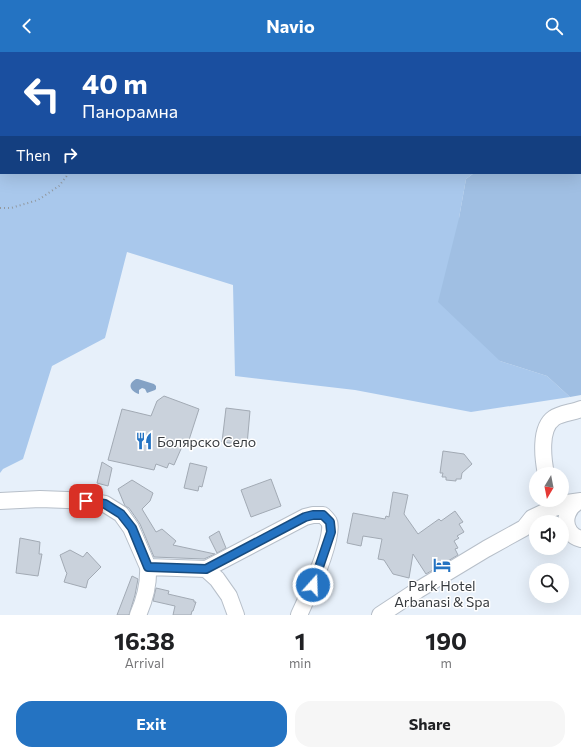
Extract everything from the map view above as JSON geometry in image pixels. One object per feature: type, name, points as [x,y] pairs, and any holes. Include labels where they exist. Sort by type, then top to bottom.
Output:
[{"type":"street","points":[[544,467],[544,435],[546,425],[554,418],[581,409]]},
{"type":"street","points":[[0,501],[40,499],[86,501],[105,504],[121,514],[132,528],[148,567],[149,576],[145,599],[138,615]]},
{"type":"street","points":[[569,503],[581,501]]},
{"type":"street","points":[[581,501],[577,502],[572,507],[568,512],[566,519],[570,532],[575,537],[581,539]]},
{"type":"street","points":[[536,515],[546,507]]},
{"type":"street","points":[[148,567],[206,569],[305,517],[323,515],[330,522],[331,532],[313,585],[299,615]]},
{"type":"street","points":[[380,615],[486,549],[529,528]]},
{"type":"street","points":[[569,535],[581,539]]},
{"type":"street","points":[[206,569],[217,579],[229,596],[236,615]]},
{"type":"path","points":[[0,208],[11,208],[38,200],[59,186],[68,174]]},
{"type":"shaded area","points":[[0,174],[473,174],[466,179],[459,218],[500,361],[547,376],[570,397],[471,412],[355,390],[235,376],[233,285],[127,252],[105,338],[52,366],[23,459],[3,469],[0,473]]},
{"type":"shaded area","points":[[473,174],[581,174],[581,395],[570,397],[547,376],[500,361],[438,302],[459,218],[466,179]]},
{"type":"shaded area","points":[[136,379],[154,384],[156,389],[147,393],[145,389],[142,388],[139,390],[139,394],[136,393],[131,387],[131,383]]},
{"type":"building","name":"Болярско Село","points":[[164,396],[199,409],[188,443],[184,442],[174,465],[169,463],[167,468],[156,464],[154,470],[108,460],[122,409],[151,416],[157,401]]},
{"type":"building","points":[[226,408],[250,411],[247,445],[222,442]]},
{"type":"building","points":[[443,451],[464,454],[472,464],[462,473],[461,479],[456,479],[456,481],[446,480],[446,477],[442,477],[443,473],[440,473]]},
{"type":"building","points":[[102,462],[112,468],[108,486],[97,483]]},
{"type":"building","points":[[190,463],[207,467],[202,487],[199,486],[198,491],[184,488]]},
{"type":"building","points":[[271,479],[281,506],[251,517],[241,490]]},
{"type":"building","points":[[132,480],[153,493],[150,501],[142,509],[156,532],[162,529],[176,541],[173,545],[215,554],[204,559],[154,557],[140,524],[129,508],[125,506],[118,489]]},
{"type":"building","points":[[393,492],[408,495],[404,514],[418,534],[439,519],[441,521],[455,511],[463,522],[459,524],[464,532],[457,536],[459,538],[454,541],[458,548],[455,549],[458,555],[426,574],[413,554],[409,578],[393,574],[384,560],[378,559],[382,539],[363,536],[361,546],[347,543],[353,513],[385,519],[386,516],[389,517]]},
{"type":"building","points":[[219,531],[226,548],[217,553],[209,537]]},
{"type":"building","points":[[20,538],[40,542],[39,554],[42,554],[38,576],[16,573]]},
{"type":"building","points":[[70,550],[83,557],[87,552],[101,567],[88,580],[86,588],[64,582],[67,573],[60,555]]},
{"type":"building","points":[[132,576],[138,579],[129,615],[117,615]]},
{"type":"building","points":[[156,588],[169,591],[168,594],[194,600],[194,602],[196,602],[191,615],[173,615],[175,606],[153,601]]},
{"type":"place","name":"Болярско Село","points":[[144,441]]},
{"type":"place","name":"Park Hotel Arbanasi & Spa","points":[[442,565]]},
{"type":"route","points":[[86,501],[105,504],[121,514],[132,528],[148,567],[206,569],[305,517],[323,515],[330,522],[331,532],[313,585]]}]
